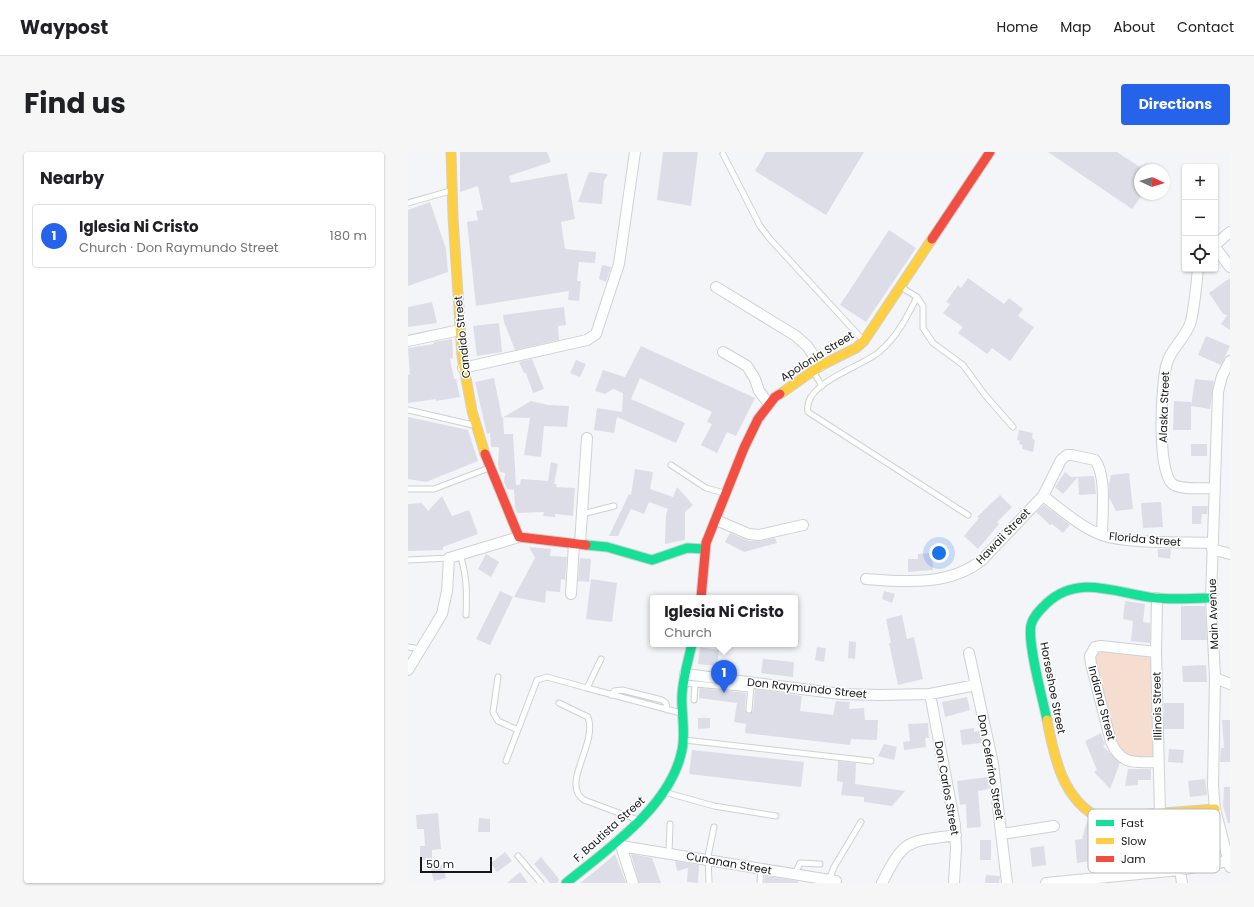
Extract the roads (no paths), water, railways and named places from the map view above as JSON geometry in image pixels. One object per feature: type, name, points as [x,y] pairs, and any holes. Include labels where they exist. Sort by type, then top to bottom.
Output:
[{"type":"street","name":"Candido Street","points":[[451,152],[451,190],[456,203],[461,312],[460,330],[463,368],[476,425],[490,468],[500,497],[519,537]]},
{"type":"street","points":[[463,368],[586,340],[596,334],[619,264],[635,152]]},
{"type":"street","name":"Apolonia Street","points":[[701,595],[704,549],[751,433],[768,404],[775,397],[817,368],[856,348],[864,341],[990,152]]},
{"type":"street","points":[[1218,243],[1230,232]]},
{"type":"street","points":[[1218,250],[1230,267]]},
{"type":"street","name":"Alaska Street","points":[[1198,272],[1191,321],[1187,331],[1167,361],[1164,374],[1162,443],[1166,472],[1168,479],[1173,485],[1189,488],[1213,488]]},
{"type":"street","points":[[716,287],[796,336],[808,347],[817,368]]},
{"type":"street","points":[[408,341],[460,330]]},
{"type":"street","points":[[723,352],[747,366],[755,379],[759,391],[768,404]]},
{"type":"street","name":"Main Avenue","points":[[1215,808],[1213,786],[1215,678],[1211,598],[1213,488],[1218,392],[1222,376],[1230,361]]},
{"type":"street","points":[[571,594],[582,514],[587,438]]},
{"type":"street","name":"Hawaii Street","points":[[866,579],[900,582],[942,579],[971,569],[982,560],[1043,496],[1061,460],[1072,455],[1095,460],[1101,473],[1102,535]]},
{"type":"street","name":"Florida Street","points":[[1043,496],[1081,524],[1102,535],[1128,539],[1212,546],[1230,554]]},
{"type":"street","points":[[716,520],[749,534],[759,535],[803,525]]},
{"type":"street","points":[[408,670],[442,614],[447,591],[449,558],[519,537],[624,551],[644,559],[652,560],[687,548],[704,549]]},
{"type":"street","name":"Horseshoe Street","points":[[1088,812],[1071,794],[1054,755],[1030,634],[1037,613],[1056,595],[1075,587],[1103,588],[1157,598],[1211,598]]},
{"type":"street","name":"Illinois Street","points":[[1157,598],[1156,652],[1160,809]]},
{"type":"street","name":"Indiana Street","points":[[1156,652],[1101,646],[1095,647],[1090,656],[1090,664],[1111,742],[1116,752],[1124,760],[1133,762],[1158,762]]},
{"type":"street","points":[[684,679],[691,647]]},
{"type":"street","name":"Don Ceferino Street","points":[[969,653],[993,764],[1007,883]]},
{"type":"street","points":[[1215,678],[1230,684]]},
{"type":"street","name":"Don Raymundo Street","points":[[684,679],[841,694],[930,694],[976,685]]},
{"type":"street","name":"F. Bautista Street","points":[[566,883],[618,843],[664,792],[676,773],[680,761],[683,740],[682,714],[684,679]]},
{"type":"street","name":"Don Carlos Street","points":[[930,694],[956,834],[954,883]]},
{"type":"street","name":"Horseshoe Street","points":[[1206,809],[1215,808]]},
{"type":"street","points":[[1002,834],[1054,826]]},
{"type":"street","name":"Main Avenue","points":[[1220,828],[1229,864]]},
{"type":"street","points":[[882,883],[893,860],[906,845],[922,840],[956,834]]},
{"type":"street","points":[[618,843],[633,883]]},
{"type":"street","name":"Cunanan Street","points":[[618,843],[832,881]]},
{"type":"street","points":[[1046,883],[1149,873]]},
{"type":"street","points":[[1180,873],[1182,883]]},
{"type":"lane","points":[[723,154],[760,226],[770,239],[864,341]]},
{"type":"lane","points":[[408,203],[451,190]]},
{"type":"lane","points":[[900,287],[917,297],[923,306],[923,328],[933,343],[963,366],[985,395],[1013,426]]},
{"type":"lane","points":[[917,297],[899,332],[878,353],[822,386],[811,394],[806,405],[808,412],[968,515]]},
{"type":"lane","points":[[817,368],[822,386]]},
{"type":"lane","points":[[408,410],[476,425]]},
{"type":"lane","points":[[671,465],[706,488],[727,494]]},
{"type":"lane","points":[[408,489],[434,489],[490,468]]},
{"type":"lane","points":[[582,514],[614,506]]},
{"type":"lane","points":[[460,555],[466,575],[466,615]]},
{"type":"lane","points":[[408,560],[449,558]]},
{"type":"lane","points":[[408,647],[421,649]]},
{"type":"lane","points":[[587,688],[601,659]]},
{"type":"lane","points":[[498,677],[493,709],[495,716],[498,721],[518,730]]},
{"type":"lane","points":[[506,761],[537,680],[547,677],[682,714]]},
{"type":"lane","points":[[684,679],[695,684],[751,686],[749,710]]},
{"type":"lane","points":[[694,700],[695,684]]},
{"type":"lane","points":[[611,695],[614,691],[622,690],[662,700],[666,704],[667,710]]},
{"type":"lane","points":[[559,703],[588,717],[590,723],[589,737],[575,782],[575,790],[578,796],[584,800],[639,820]]},
{"type":"lane","points":[[683,740],[871,761]]},
{"type":"lane","points":[[664,792],[690,800],[776,816]]},
{"type":"lane","points":[[832,881],[834,867],[861,822]]},
{"type":"lane","points":[[669,853],[670,824]]},
{"type":"lane","points":[[709,883],[708,859],[714,827]]},
{"type":"lane","points":[[518,856],[541,883]]},
{"type":"lane","points":[[795,874],[800,863],[820,864]]},
{"type":"lane","points":[[760,883],[761,869]]},
{"type":"place","name":"Iglesia Ni Cristo","points":[[724,693]]}]
